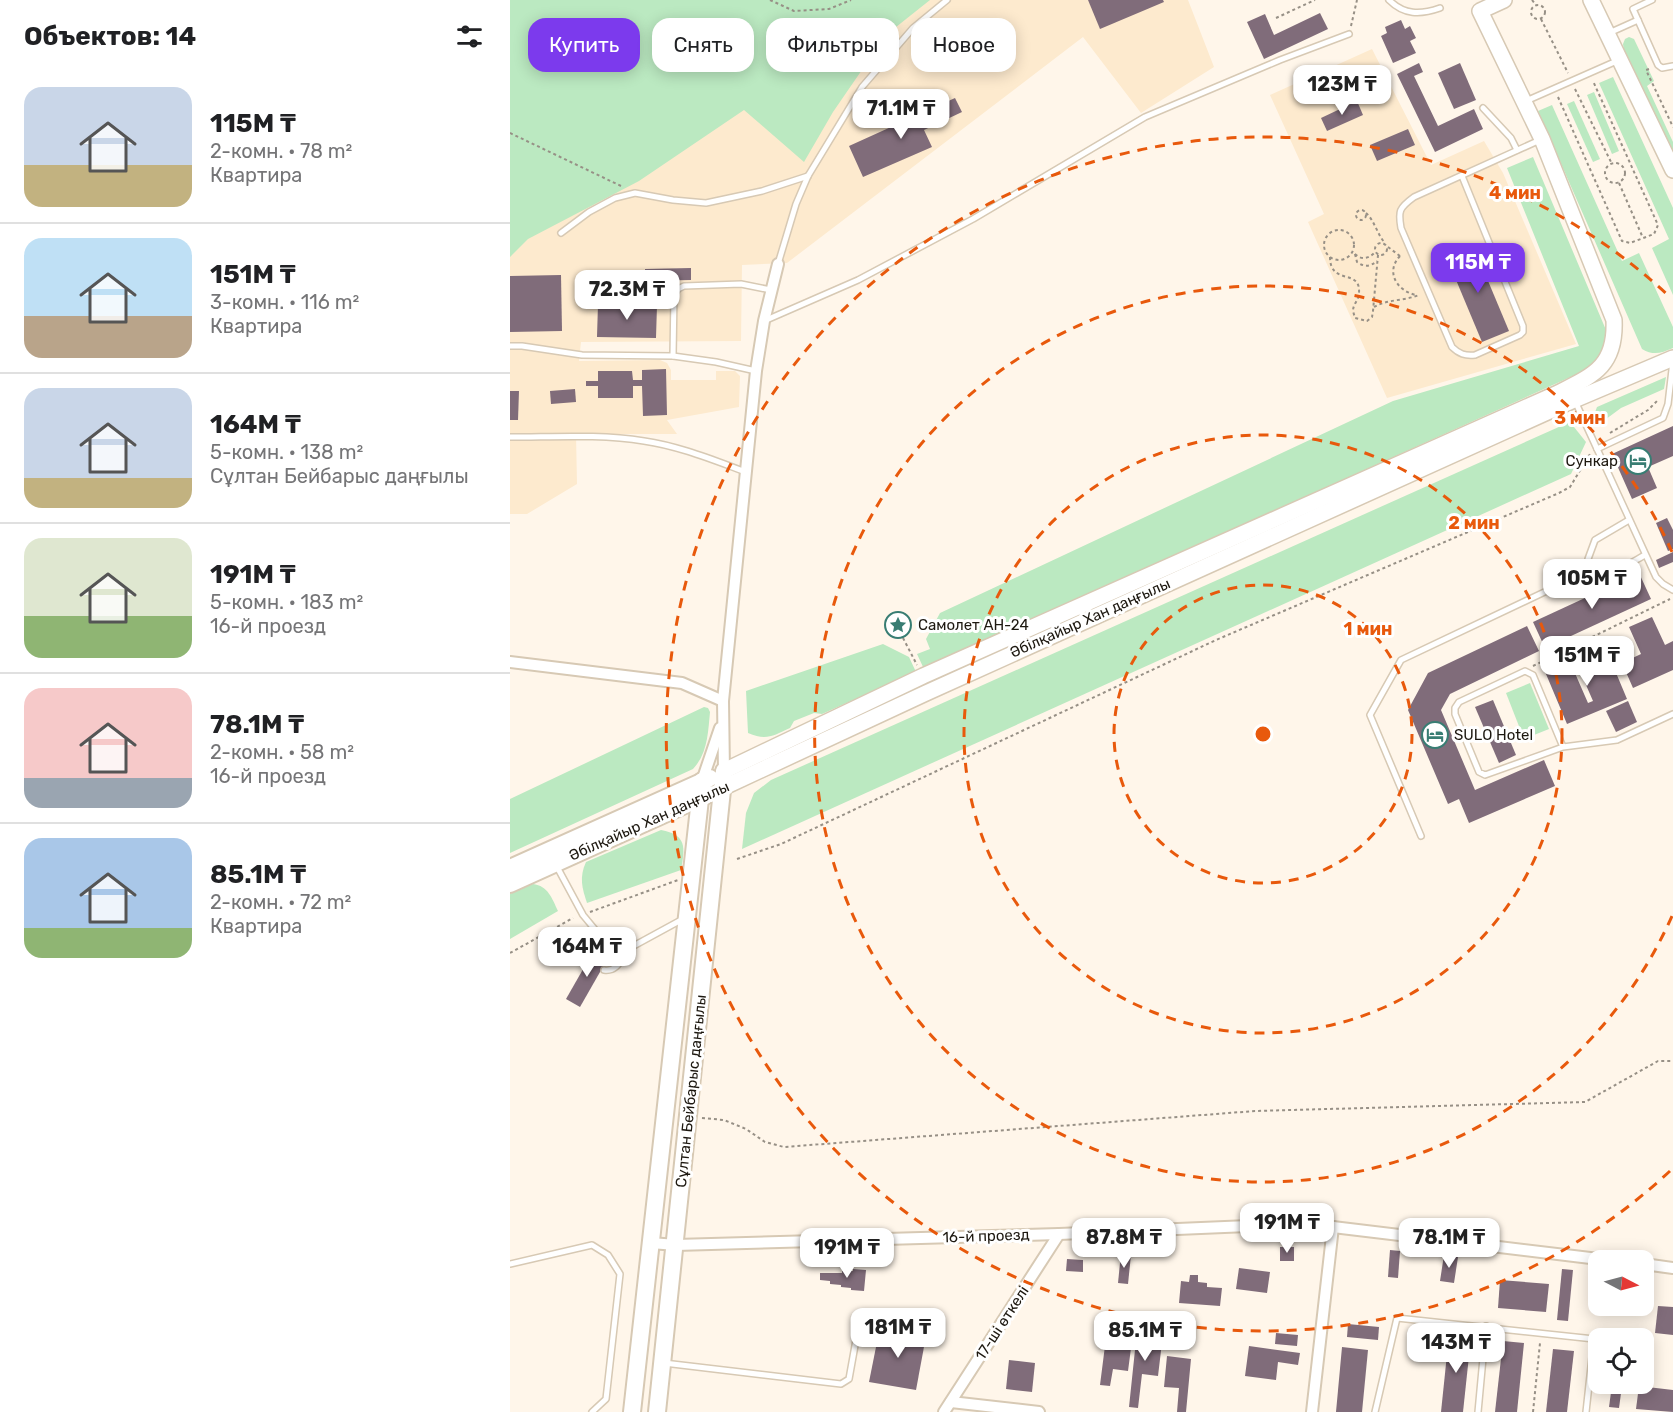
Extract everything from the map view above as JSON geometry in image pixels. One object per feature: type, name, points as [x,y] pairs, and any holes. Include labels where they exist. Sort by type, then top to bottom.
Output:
[{"type":"main road","name":"Әбілқайыр Хан даңғылы","points":[[510,884],[723,779]]},
{"type":"main road","name":"Сұлтан Бейбарыс даңғылы","points":[[657,1412],[723,779]]},
{"type":"main road","name":"Әбілқайыр Хан даңғылы","points":[[510,867],[702,789]]},
{"type":"main road","name":"Сұлтан Бейбарыс даңғылы","points":[[633,1412],[702,789]]},
{"type":"street","points":[[1504,0],[1480,11],[1542,139]]},
{"type":"street","points":[[1591,0],[1673,170]]},
{"type":"street","name":"Әбілқайыр Хан даңғылы","points":[[723,779],[923,676],[1590,377],[1604,363],[1615,339],[1614,320],[1542,139]]},
{"type":"street","points":[[723,779],[723,701],[756,371],[764,321],[778,264]]},
{"type":"street","name":"Әбілқайыр Хан даңғылы","points":[[723,779],[937,688],[1673,358]]},
{"type":"street","points":[[510,662],[682,682],[723,701]]},
{"type":"street","points":[[702,789],[723,719]]},
{"type":"street","name":"16-й проезд","points":[[651,1243],[676,1245],[1059,1234],[1297,1224],[1588,1258]]},
{"type":"street","points":[[1312,1412],[1333,1227]]},
{"type":"street","name":"17-ші өткелі","points":[[947,1407],[1059,1234]]},
{"type":"street","points":[[1654,1265],[1673,1268]]},
{"type":"street","points":[[947,1407],[1039,1412]]},
{"type":"lane","points":[[778,264],[796,204],[808,176],[862,87],[913,28],[947,0]]},
{"type":"lane","points":[[1389,0],[1397,8],[1416,14],[1440,8]]},
{"type":"lane","points":[[1652,0],[1633,9],[1659,65],[1662,68],[1673,66]]},
{"type":"lane","points":[[1607,34],[1638,21]]},
{"type":"lane","points":[[764,321],[858,280],[942,236],[1145,117],[1348,34]]},
{"type":"lane","points":[[1524,101],[1619,60]]},
{"type":"lane","points":[[1483,108],[1511,138],[1517,150]]},
{"type":"lane","points":[[1462,176],[1523,326],[1523,332],[1520,335],[1468,356],[1458,353],[1452,347],[1411,254],[1399,212],[1403,205],[1414,197],[1542,139]]},
{"type":"lane","points":[[561,233],[598,207],[615,198],[636,193],[706,203],[762,191],[808,176]]},
{"type":"lane","points":[[673,356],[674,295],[678,289],[684,286],[741,284],[771,290]]},
{"type":"lane","points":[[510,346],[582,355],[673,356],[756,371]]},
{"type":"lane","points":[[1597,446],[1663,418],[1668,404],[1673,358]]},
{"type":"lane","points":[[1575,400],[1656,577],[1673,590]]},
{"type":"lane","points":[[510,437],[618,438],[645,441],[695,454],[747,473]]},
{"type":"lane","points":[[1629,520],[1594,540],[1588,559],[1593,569],[1599,573],[1607,573],[1645,555]]},
{"type":"lane","points":[[1421,836],[1370,715],[1401,660],[1593,569]]},
{"type":"lane","points":[[1563,747],[1533,675],[1525,671],[1459,702],[1455,708],[1455,714],[1479,772],[1485,775],[1563,747],[1617,740],[1673,714]]},
{"type":"lane","points":[[555,863],[583,915],[597,932],[628,949]]},
{"type":"lane","points":[[604,970],[610,971],[616,968],[628,949],[688,916]]},
{"type":"lane","points":[[586,960],[587,948],[597,932]]},
{"type":"lane","points":[[510,1264],[592,1245],[608,1256],[620,1274],[606,1399],[592,1412]]},
{"type":"lane","points":[[1375,1412],[1397,1318],[1594,1339],[1586,1412]]},
{"type":"lane","points":[[1478,1412],[1486,1326]]},
{"type":"lane","points":[[663,1362],[842,1384],[849,1379],[856,1340]]},
{"type":"path","points":[[770,0],[794,11],[829,9],[851,0]]},
{"type":"path","points":[[1276,18],[1315,0]]},
{"type":"path","points":[[1348,34],[1357,0]]},
{"type":"path","points":[[1532,0],[1545,11],[1545,16],[1541,19]]},
{"type":"path","points":[[1536,5],[1532,9],[1532,15],[1541,19]]},
{"type":"path","points":[[1541,19],[1612,164]]},
{"type":"path","points":[[1659,65],[1646,70],[1673,127]]},
{"type":"path","points":[[1554,88],[1622,241],[1630,243],[1654,234],[1658,225],[1589,72]]},
{"type":"path","points":[[510,133],[636,193]]},
{"type":"path","points":[[1612,164],[1620,164],[1625,169],[1624,179],[1619,183],[1612,183],[1605,176],[1608,166],[1612,164]]},
{"type":"path","points":[[1619,183],[1643,238]]},
{"type":"path","points":[[1366,213],[1386,245],[1397,255],[1411,254]]},
{"type":"path","points":[[1377,261],[1373,265],[1362,265],[1356,262],[1352,237],[1348,233],[1339,230],[1329,234],[1324,243],[1332,269],[1336,274],[1354,279],[1357,284],[1360,292],[1353,306],[1355,318],[1367,321],[1372,317],[1374,307],[1377,261],[1377,253],[1378,244],[1386,245]]},
{"type":"path","points":[[1354,253],[1358,257],[1365,258],[1377,253],[1386,254],[1386,245]]},
{"type":"path","points":[[1330,257],[1343,260],[1354,253]]},
{"type":"path","points":[[1400,255],[1395,261],[1395,282],[1409,293],[1418,295]]},
{"type":"path","points":[[1374,307],[1388,300],[1418,295],[1427,291]]},
{"type":"path","points":[[737,859],[781,844],[1216,640],[1559,493],[1570,487],[1597,446],[1617,427],[1648,410],[1669,390]]},
{"type":"path","points":[[1525,671],[1673,598]]},
{"type":"path","points":[[903,638],[923,676]]},
{"type":"path","points":[[590,912],[692,874]]},
{"type":"path","points":[[510,953],[573,918]]},
{"type":"path","points":[[688,1117],[724,1120],[746,1129],[765,1142],[784,1147],[1255,1111],[1585,1102],[1658,1061],[1673,1061]]},
{"type":"path","points":[[1533,1412],[1541,1333]]},
{"type":"shaded area","points":[[510,0],[1188,0],[1214,67],[1141,113],[1083,37],[787,263],[742,265],[741,341],[581,342],[579,361],[660,360],[667,363],[671,370],[671,380],[716,380],[716,371],[735,371],[740,376],[739,407],[667,420],[677,434],[576,434],[577,484],[527,514],[510,514]]},
{"type":"shaded area","points":[[1372,49],[1431,165],[1484,141],[1503,173],[1576,344],[1387,398],[1308,222],[1324,214],[1270,95]]},
{"type":"green space","points":[[510,0],[930,0],[899,25],[899,18],[766,18],[766,72],[861,72],[833,112],[804,162],[744,110],[639,181],[528,239],[510,257]]},
{"type":"green space","points":[[1629,37],[1634,39],[1654,81],[1647,86],[1673,142],[1673,154],[1624,51],[1623,44]]},
{"type":"green space","points":[[1613,77],[1673,208],[1673,295],[1652,248],[1669,239],[1599,83]]},
{"type":"green space","points":[[1594,92],[1619,151],[1612,154],[1587,95]]},
{"type":"green space","points":[[1574,101],[1600,159],[1593,162],[1567,104]]},
{"type":"green space","points":[[1552,105],[1622,261],[1639,253],[1673,327],[1673,348],[1658,353],[1642,349],[1538,111]]},
{"type":"green space","points":[[1533,157],[1606,330],[1605,347],[1600,358],[1575,375],[924,669],[917,654],[930,649],[926,639],[940,613],[1393,401],[1579,346],[1507,168]]},
{"type":"green space","points":[[1666,377],[1664,389],[1621,408],[1598,425],[1594,415],[1597,407]]},
{"type":"green space","points":[[1570,422],[1586,442],[1571,474],[742,849],[746,813],[754,793],[771,780]]},
{"type":"green space","points":[[883,644],[909,657],[916,672],[822,714],[814,713],[794,721],[790,728],[774,735],[760,737],[748,733],[746,691]]},
{"type":"green space","points":[[1530,683],[1549,729],[1524,739],[1506,693]]},
{"type":"green space","points":[[704,707],[710,712],[708,735],[702,756],[693,769],[510,853],[510,799]]},
{"type":"green space","points":[[661,830],[676,835],[682,843],[681,870],[587,903],[582,882],[586,862]]},
{"type":"green space","points":[[533,884],[546,890],[558,911],[510,939],[510,894]]},
{"type":"building","points":[[1088,0],[1163,0],[1164,2],[1100,29]]},
{"type":"building","points":[[1320,13],[1328,29],[1264,59],[1247,22],[1265,14],[1274,35]]},
{"type":"building","points":[[1401,20],[1405,29],[1410,26],[1416,38],[1410,41],[1416,53],[1393,63],[1381,36],[1387,33],[1385,27]]},
{"type":"building","points":[[1419,63],[1423,72],[1414,76],[1438,126],[1474,109],[1483,129],[1435,152],[1397,74]]},
{"type":"building","points":[[1460,63],[1476,100],[1454,109],[1438,73]]},
{"type":"building","points":[[955,98],[962,112],[924,130],[932,147],[863,177],[849,146]]},
{"type":"building","points":[[1357,101],[1363,115],[1327,131],[1321,118]]},
{"type":"building","points":[[1408,129],[1415,145],[1377,161],[1370,145]]},
{"type":"building","points":[[1473,245],[1509,331],[1482,342],[1446,256]]},
{"type":"building","points":[[691,268],[691,280],[645,281],[645,269]]},
{"type":"building","points":[[561,275],[562,331],[510,332],[510,276]]},
{"type":"building","points":[[598,304],[657,305],[656,338],[597,337]]},
{"type":"building","points":[[666,369],[667,415],[643,416],[642,386],[633,386],[633,398],[598,398],[598,386],[586,386],[586,381],[598,381],[598,371],[632,371],[633,380],[642,380],[642,370]]},
{"type":"building","points":[[575,389],[576,402],[551,404],[550,391]]},
{"type":"building","points":[[510,391],[519,391],[518,420],[510,420]]},
{"type":"building","name":"Сункар","points":[[1673,426],[1673,456],[1648,467],[1657,488],[1632,499],[1612,454]]},
{"type":"building","points":[[1667,518],[1673,530],[1673,549],[1668,551],[1656,523]]},
{"type":"building","points":[[1673,552],[1673,562],[1659,568],[1656,560]]},
{"type":"building","points":[[1639,573],[1651,599],[1545,648],[1533,622]]},
{"type":"building","points":[[1652,617],[1665,645],[1673,641],[1673,670],[1633,688],[1622,663],[1641,654],[1629,627]]},
{"type":"building","name":"SULO Hotel","points":[[1527,626],[1539,651],[1450,694],[1441,710],[1475,790],[1544,760],[1555,786],[1469,823],[1459,799],[1448,804],[1408,710],[1428,673]]},
{"type":"building","points":[[1606,649],[1627,699],[1567,724],[1546,674],[1571,664],[1588,703],[1593,701],[1576,662]]},
{"type":"building","points":[[1493,700],[1516,755],[1499,763],[1475,707]]},
{"type":"building","points":[[1628,701],[1637,722],[1616,732],[1606,711]]},
{"type":"building","points":[[594,950],[608,958],[580,1007],[566,999]]},
{"type":"building","points":[[1280,1247],[1294,1247],[1294,1261],[1280,1261]]},
{"type":"building","points":[[1390,1250],[1400,1251],[1398,1278],[1388,1277]]},
{"type":"building","points":[[1121,1253],[1131,1255],[1128,1284],[1118,1283]]},
{"type":"building","points":[[1444,1255],[1458,1257],[1454,1283],[1440,1281]]},
{"type":"building","points":[[1067,1259],[1083,1260],[1083,1272],[1066,1271]]},
{"type":"building","points":[[1239,1268],[1270,1272],[1267,1293],[1236,1289]]},
{"type":"building","points":[[853,1269],[866,1270],[864,1291],[851,1290],[841,1285],[830,1284],[830,1281],[820,1280],[820,1273],[842,1273],[842,1271],[853,1271]]},
{"type":"building","points":[[1562,1269],[1573,1270],[1568,1321],[1557,1320]]},
{"type":"building","points":[[1190,1275],[1198,1275],[1198,1282],[1207,1283],[1207,1287],[1222,1288],[1220,1306],[1179,1303],[1181,1281],[1189,1282]]},
{"type":"building","points":[[1500,1280],[1549,1284],[1546,1312],[1498,1308]]},
{"type":"building","points":[[1658,1306],[1673,1307],[1673,1335],[1655,1333]]},
{"type":"building","points":[[1348,1324],[1379,1327],[1378,1340],[1347,1337]]},
{"type":"building","points":[[880,1327],[926,1336],[916,1390],[869,1382]]},
{"type":"building","points":[[1107,1330],[1133,1333],[1128,1371],[1113,1369],[1110,1386],[1100,1385]]},
{"type":"building","points":[[1137,1331],[1163,1334],[1158,1376],[1142,1374],[1138,1408],[1129,1407]]},
{"type":"building","points":[[1276,1333],[1298,1335],[1297,1346],[1275,1344]]},
{"type":"building","points":[[1449,1335],[1471,1337],[1463,1412],[1441,1412]]},
{"type":"building","points":[[1503,1341],[1524,1343],[1517,1412],[1495,1412]]},
{"type":"building","points":[[1249,1346],[1300,1353],[1298,1365],[1278,1362],[1276,1380],[1245,1376]]},
{"type":"building","points":[[1342,1347],[1368,1350],[1362,1412],[1336,1412]]},
{"type":"building","points":[[1553,1349],[1574,1351],[1567,1412],[1546,1412]]},
{"type":"building","points":[[1167,1356],[1191,1359],[1186,1412],[1177,1412],[1179,1388],[1164,1387]]},
{"type":"building","points":[[1009,1360],[1035,1363],[1032,1392],[1006,1389]]},
{"type":"building","points":[[1654,1388],[1673,1390],[1673,1412],[1636,1409],[1638,1394],[1654,1394]]},
{"type":"building","points":[[1611,1394],[1621,1394],[1619,1408],[1609,1407]]},
{"type":"place","name":"Сункар","points":[[1638,461]]},
{"type":"place","name":"Самолет АН-24","points":[[898,625]]},
{"type":"place","name":"SULO Hotel","points":[[1435,735]]}]
